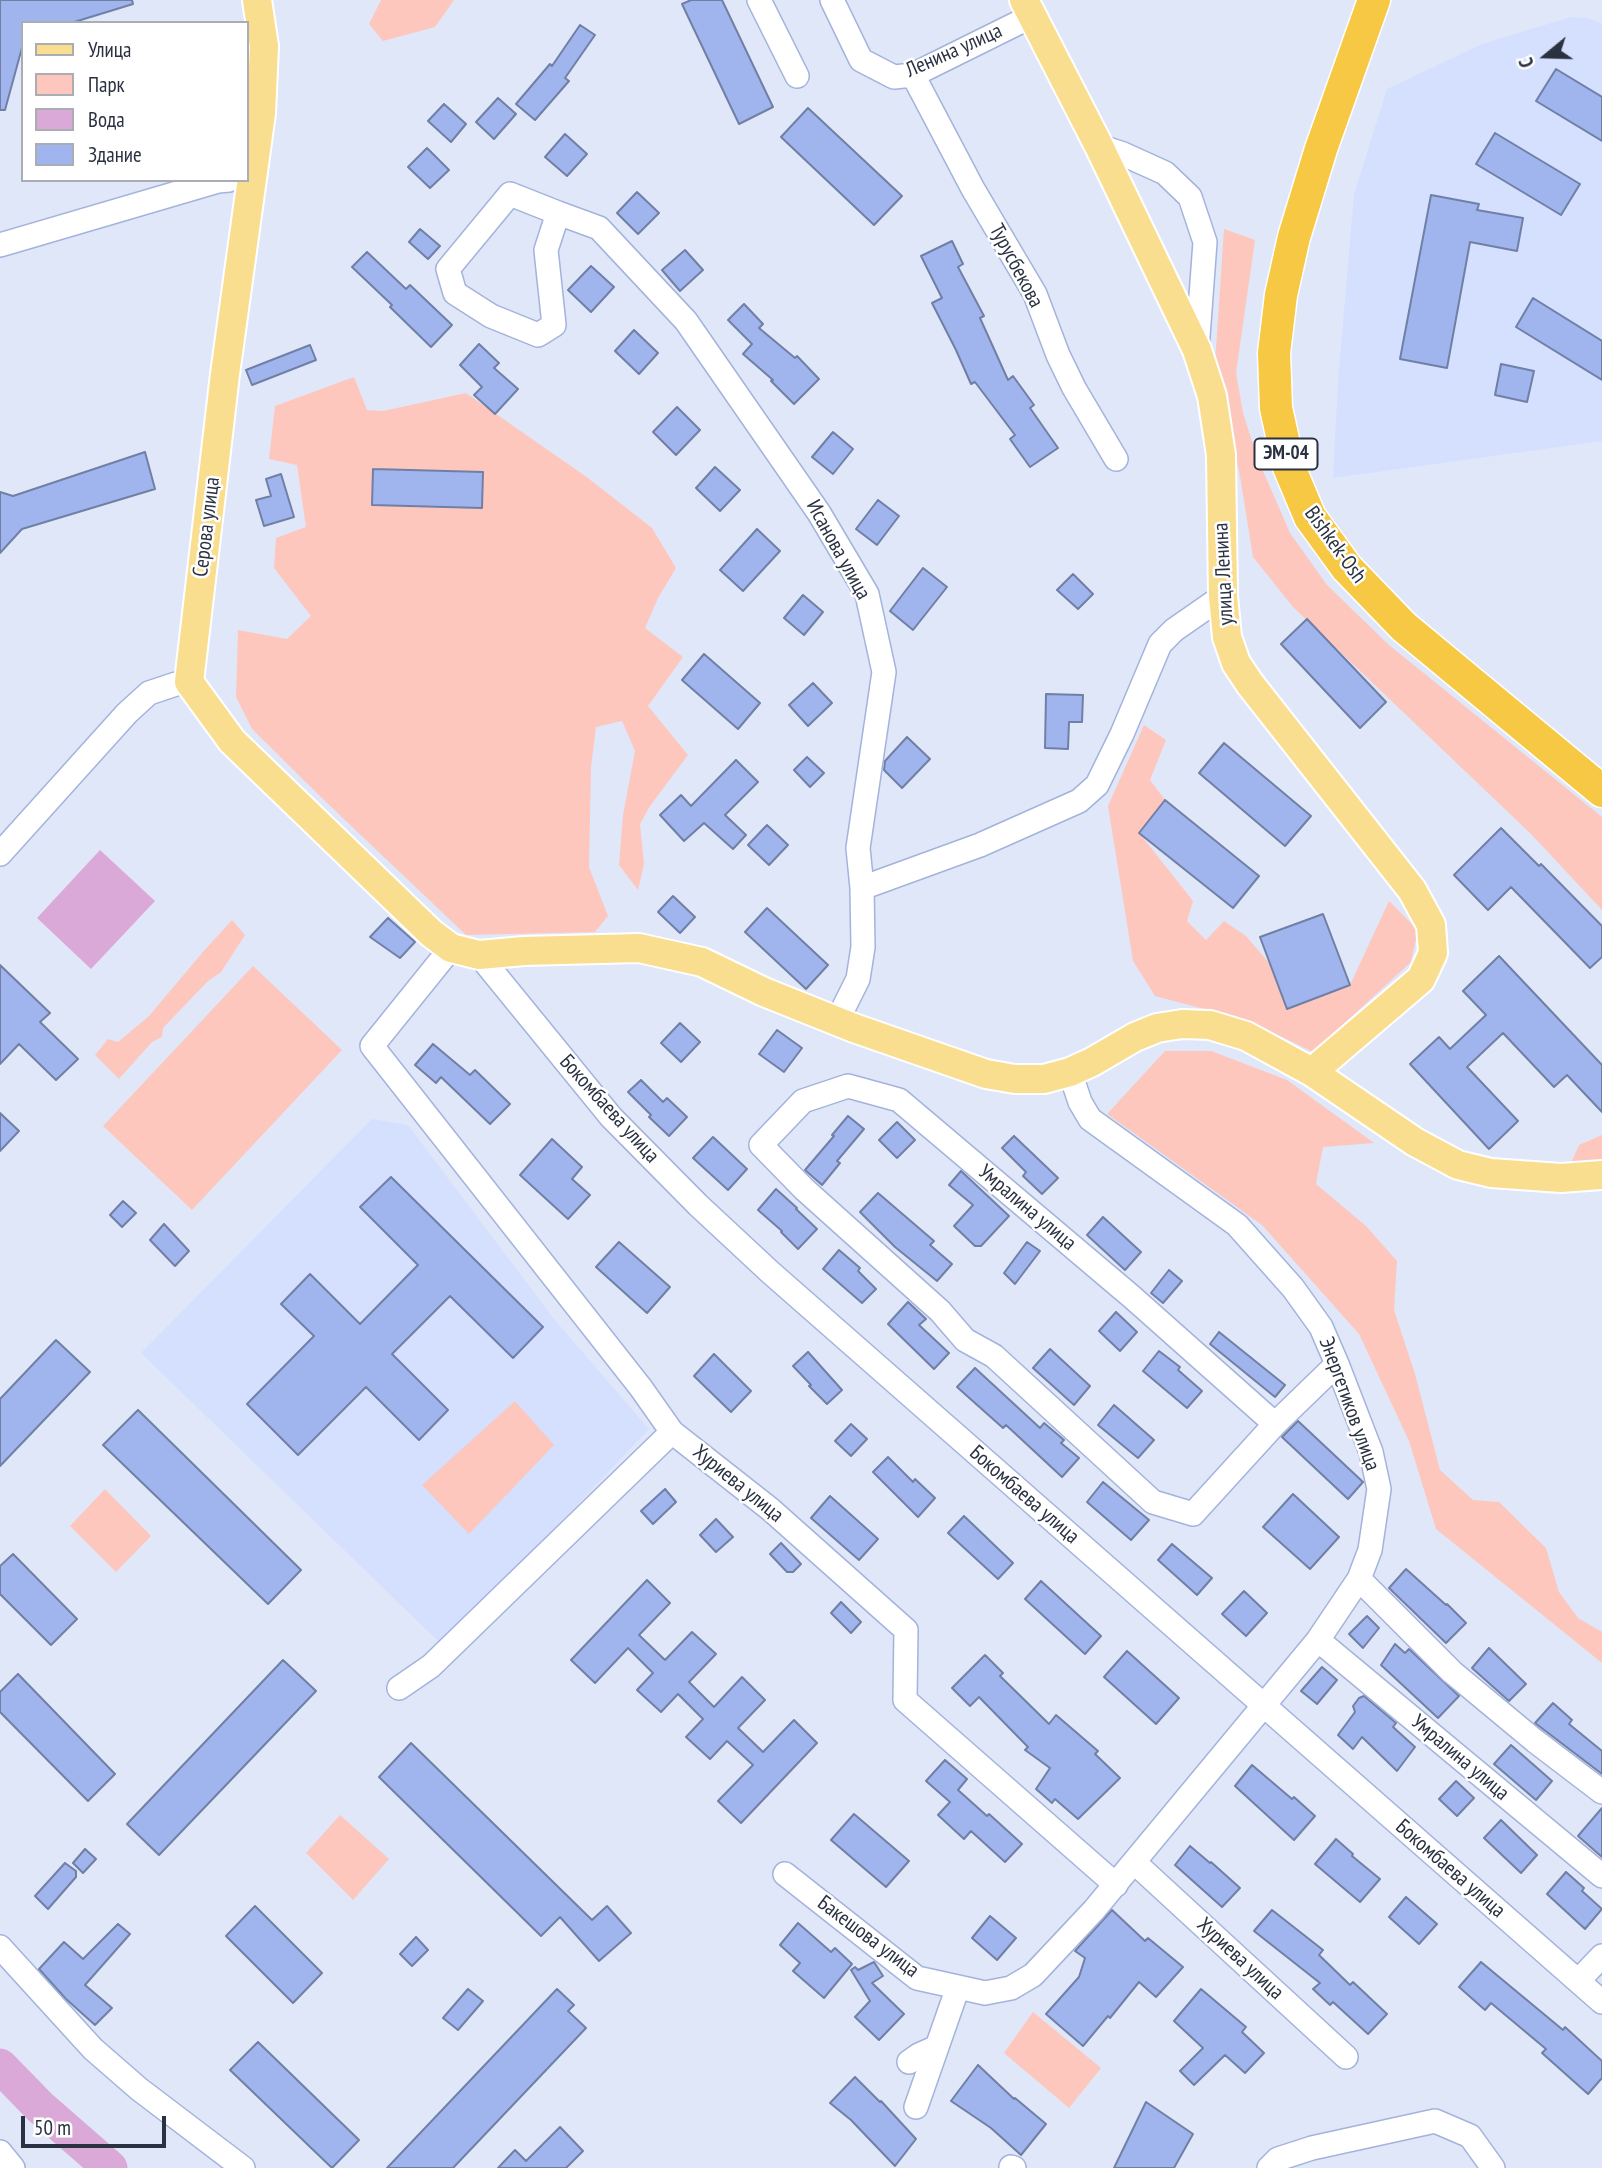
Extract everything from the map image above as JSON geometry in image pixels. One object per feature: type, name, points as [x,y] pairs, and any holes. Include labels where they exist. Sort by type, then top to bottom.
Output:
[{"type":"highway","name":"Bishkek-Osh","points":[[1374,0],[1317,161],[1294,237],[1281,295],[1274,353],[1276,408],[1289,467],[1310,517],[1347,568],[1404,627],[1602,791]]},
{"type":"main road","name":"Серова улица","points":[[248,158],[261,113],[264,46],[257,0]]},
{"type":"main road","name":"улица Ленина","points":[[1028,8],[1099,146],[1197,350],[1212,396],[1221,455],[1223,596],[1227,637],[1236,663],[1412,890],[1431,925],[1433,953],[1421,979],[1312,1072]]},
{"type":"main road","name":"Серова улица","points":[[189,682],[225,374],[242,182]]},
{"type":"main road","points":[[189,682],[233,741],[431,933],[451,948],[479,955],[639,948],[702,962],[764,992],[837,1021],[986,1074],[1014,1079],[1044,1079],[1070,1072],[1157,1028],[1182,1024],[1210,1025],[1246,1036],[1312,1072],[1415,1142],[1458,1164],[1491,1172],[1561,1178],[1602,1175]]},
{"type":"street","points":[[759,0],[797,76]]},
{"type":"street","name":"Ленина улица","points":[[832,0],[861,60],[894,77],[913,75],[1028,8]]},
{"type":"street","name":"Турусбекова","points":[[913,75],[972,189],[1035,294],[1058,355],[1074,388],[1116,459]]},
{"type":"street","points":[[1099,146],[1165,173],[1190,197],[1205,242],[1197,350]]},
{"type":"street","points":[[0,245],[215,182]]},
{"type":"street","name":"Исанова улица","points":[[558,212],[545,250],[554,325],[538,335],[491,316],[455,293],[448,269],[510,194],[558,212],[599,228],[686,321],[819,513],[867,594],[884,672],[858,848],[863,947],[858,979],[837,1021]]},
{"type":"street","points":[[862,888],[980,845],[1079,801],[1097,785],[1160,644],[1174,630],[1223,596]]},
{"type":"street","points":[[0,854],[127,713],[149,694],[189,682]]},
{"type":"street","name":"Хуриева улица","points":[[451,948],[372,1046],[641,1388],[672,1432],[770,1509],[906,1630],[905,1700],[1116,1885]]},
{"type":"street","name":"Бокомбаева улица","points":[[479,955],[611,1117],[769,1272],[1602,2002]]},
{"type":"street","name":"Энергетиков улица","points":[[1070,1072],[1080,1102],[1090,1119],[1237,1225],[1293,1288],[1321,1327],[1338,1364],[1371,1452],[1379,1489],[1370,1550],[1359,1579],[1318,1640],[1116,1885]]},
{"type":"street","name":"Умралина улица","points":[[848,1086],[900,1100],[1132,1297],[1275,1424],[1193,1514],[1153,1502],[994,1356],[965,1340],[940,1311],[804,1189],[761,1145],[803,1101],[848,1086]]},
{"type":"street","points":[[1275,1424],[1338,1364]]},
{"type":"street","points":[[399,1688],[431,1666],[672,1432]]},
{"type":"street","points":[[1359,1579],[1451,1672],[1602,1792]]},
{"type":"street","name":"Умралина улица","points":[[1318,1640],[1602,1876]]},
{"type":"street","name":"Хуриева улица","points":[[1134,1862],[1346,2057]]},
{"type":"street","name":"Бакешова улица","points":[[785,1874],[917,1978],[985,1993],[1012,1988],[1034,1975],[1116,1885]]},
{"type":"street","points":[[0,1947],[93,2049],[139,2089],[243,2168]]},
{"type":"street","points":[[1578,1981],[1602,1956]]},
{"type":"street","points":[[916,2107],[958,1987]]},
{"type":"street","points":[[909,2062],[919,2054],[937,2047]]},
{"type":"street","points":[[1269,2168],[1278,2159],[1312,2148],[1435,2121],[1470,2136],[1493,2168]]},
{"type":"street","points":[[0,2152],[13,2168]]},
{"type":"shaded area","points":[[1571,17],[1588,18],[1602,24],[1602,441],[1333,478],[1338,381],[1354,194],[1387,89],[1482,44]]},
{"type":"shaded area","points":[[372,1119],[408,1125],[554,1319],[649,1429],[443,1646],[141,1353]]},
{"type":"green space","points":[[381,0],[454,0],[435,27],[383,41],[369,24]]},
{"type":"green space","points":[[1224,229],[1255,240],[1236,373],[1243,413],[1257,457],[1290,533],[1327,585],[1389,645],[1602,817],[1602,910],[1532,835],[1293,607],[1253,557],[1240,476],[1215,363]]},
{"type":"green space","points":[[354,377],[367,410],[383,411],[466,393],[588,478],[652,528],[676,568],[658,598],[645,628],[683,657],[648,706],[688,755],[640,824],[644,864],[638,890],[619,865],[623,815],[635,751],[622,721],[596,727],[591,767],[589,867],[608,916],[595,932],[466,935],[252,729],[236,697],[238,630],[287,639],[311,616],[274,568],[276,538],[306,527],[297,465],[269,459],[275,406]]},
{"type":"green space","points":[[1144,725],[1166,740],[1150,780],[1165,800],[1140,834],[1193,901],[1187,921],[1206,940],[1224,921],[1246,936],[1269,963],[1287,1009],[1350,985],[1389,901],[1418,930],[1411,962],[1313,1052],[1249,1021],[1155,996],[1133,961],[1108,806]]},
{"type":"green space","points":[[232,920],[245,935],[221,972],[207,982],[163,1028],[162,1037],[152,1042],[119,1079],[95,1055],[108,1039],[118,1042],[149,1016]]},
{"type":"green space","points":[[253,966],[342,1050],[192,1210],[103,1126]]},
{"type":"green space","points":[[1165,1051],[1211,1051],[1287,1080],[1374,1143],[1323,1147],[1316,1184],[1366,1226],[1397,1261],[1394,1310],[1415,1374],[1440,1470],[1473,1500],[1499,1502],[1546,1548],[1559,1592],[1578,1618],[1602,1632],[1602,1663],[1436,1529],[1409,1441],[1359,1334],[1262,1225],[1107,1114]]},
{"type":"green space","points":[[1602,1135],[1602,1163],[1568,1170],[1579,1145]]},
{"type":"green space","points":[[515,1401],[554,1445],[469,1534],[422,1485]]},
{"type":"green space","points":[[105,1489],[151,1536],[116,1572],[70,1526]]},
{"type":"green space","points":[[340,1815],[389,1859],[353,1900],[306,1853]]},
{"type":"green space","points":[[1033,2012],[1101,2068],[1069,2108],[1004,2053]]},
{"type":"water","points":[[100,850],[155,901],[91,969],[37,918]]},
{"type":"building","points":[[0,0],[132,0],[133,4],[78,21],[21,21],[21,51],[5,110],[0,110]]},
{"type":"building","points":[[691,0],[722,0],[773,107],[739,124],[682,4]]},
{"type":"building","points":[[580,25],[595,35],[565,78],[569,81],[535,120],[516,104],[550,64],[552,66]]},
{"type":"building","points":[[1556,69],[1602,97],[1602,141],[1536,101]]},
{"type":"building","points":[[498,98],[516,114],[494,139],[476,122]]},
{"type":"building","points":[[444,104],[466,124],[451,142],[428,121]]},
{"type":"building","points":[[808,108],[902,196],[874,225],[781,137]]},
{"type":"building","points":[[1495,133],[1580,184],[1561,215],[1476,164]]},
{"type":"building","points":[[565,134],[587,154],[567,176],[545,157]]},
{"type":"building","points":[[427,148],[449,170],[430,188],[408,167]]},
{"type":"building","points":[[637,192],[659,213],[638,234],[617,213]]},
{"type":"building","points":[[1431,195],[1479,204],[1477,210],[1523,218],[1517,251],[1470,242],[1447,368],[1400,359]]},
{"type":"building","points":[[420,229],[440,246],[428,259],[409,242]]},
{"type":"building","points":[[952,241],[963,264],[958,267],[984,316],[980,318],[1008,380],[1013,376],[1034,405],[1030,408],[1058,448],[1030,467],[1010,439],[1015,435],[975,382],[971,384],[932,303],[942,298],[921,256]]},
{"type":"building","points":[[685,250],[703,270],[680,291],[662,270]]},
{"type":"building","points":[[367,252],[406,289],[410,285],[452,325],[431,347],[352,267]]},
{"type":"building","points":[[591,266],[614,287],[591,312],[568,290]]},
{"type":"building","points":[[1533,298],[1602,341],[1602,380],[1516,327]]},
{"type":"building","points":[[744,304],[763,324],[759,328],[795,358],[797,356],[819,379],[794,404],[771,381],[773,380],[743,354],[752,344],[728,320]]},
{"type":"building","points":[[634,330],[658,353],[639,374],[615,351]]},
{"type":"building","points":[[479,344],[499,363],[494,368],[518,389],[495,414],[474,395],[482,387],[460,365]]},
{"type":"building","points":[[310,345],[316,360],[252,385],[246,370]]},
{"type":"building","points":[[1501,364],[1534,371],[1527,402],[1495,395]]},
{"type":"building","points":[[677,407],[700,430],[676,455],[653,432]]},
{"type":"building","points":[[833,432],[853,449],[833,474],[812,457]]},
{"type":"building","points":[[145,452],[155,489],[22,529],[0,553],[0,492],[13,496]]},
{"type":"building","points":[[715,467],[740,490],[720,511],[696,488]]},
{"type":"building","points":[[373,469],[483,472],[482,508],[372,505]]},
{"type":"building","points":[[281,474],[294,517],[264,526],[256,500],[271,496],[266,479]]},
{"type":"building","points":[[878,500],[899,516],[877,545],[856,529]]},
{"type":"building","points":[[757,529],[780,551],[743,591],[720,570]]},
{"type":"building","points":[[923,568],[947,587],[913,630],[890,611]]},
{"type":"building","points":[[1073,574],[1093,594],[1078,609],[1057,590]]},
{"type":"building","points":[[803,595],[823,612],[804,635],[784,618]]},
{"type":"building","points":[[1307,619],[1386,702],[1360,728],[1281,644]]},
{"type":"building","points":[[704,654],[760,703],[738,729],[682,680]]},
{"type":"building","points":[[813,683],[832,703],[808,726],[789,705]]},
{"type":"building","points":[[1046,694],[1083,695],[1082,722],[1069,722],[1068,749],[1045,748]]},
{"type":"building","points":[[907,737],[930,759],[902,788],[884,770],[885,761]]},
{"type":"building","points":[[1224,743],[1311,816],[1285,846],[1199,773]]},
{"type":"building","points":[[807,757],[824,773],[810,787],[794,770]]},
{"type":"building","points":[[736,760],[758,782],[725,815],[746,835],[733,849],[704,823],[684,841],[660,815],[681,795],[691,806]]},
{"type":"building","points":[[1165,800],[1259,876],[1233,908],[1139,833]]},
{"type":"building","points":[[767,825],[788,845],[769,865],[748,845]]},
{"type":"building","points":[[1501,828],[1602,926],[1602,957],[1590,968],[1511,887],[1488,910],[1454,875]]},
{"type":"building","points":[[673,896],[695,917],[680,933],[658,912]]},
{"type":"building","points":[[767,908],[828,965],[806,989],[745,932]]},
{"type":"building","points":[[1323,914],[1350,985],[1287,1009],[1260,937]]},
{"type":"building","points":[[388,918],[415,942],[400,958],[370,937]]},
{"type":"building","points":[[1499,956],[1602,1065],[1602,1112],[1567,1075],[1554,1087],[1503,1033],[1467,1067],[1518,1121],[1489,1149],[1410,1064],[1439,1037],[1450,1049],[1486,1015],[1463,991]]},
{"type":"building","points":[[0,965],[50,1013],[40,1022],[78,1059],[56,1080],[19,1044],[0,1064]]},
{"type":"building","points":[[680,1023],[700,1042],[681,1062],[661,1043]]},
{"type":"building","points":[[777,1030],[802,1048],[784,1072],[759,1054]]},
{"type":"building","points":[[433,1044],[470,1075],[475,1070],[510,1104],[490,1124],[441,1077],[436,1083],[415,1065]]},
{"type":"building","points":[[641,1080],[663,1102],[667,1098],[687,1117],[669,1136],[628,1092]]},
{"type":"building","points":[[0,1113],[19,1131],[0,1151]]},
{"type":"building","points":[[848,1116],[864,1129],[837,1161],[840,1163],[822,1185],[805,1170]]},
{"type":"building","points":[[897,1122],[915,1140],[897,1158],[879,1140]]},
{"type":"building","points":[[1014,1136],[1058,1178],[1042,1194],[1023,1176],[1026,1172],[1002,1148]]},
{"type":"building","points":[[713,1137],[747,1169],[728,1190],[693,1158]]},
{"type":"building","points":[[552,1139],[582,1167],[572,1179],[590,1195],[568,1219],[520,1175]]},
{"type":"building","points":[[961,1171],[1009,1216],[981,1246],[975,1246],[954,1226],[973,1205],[949,1185]]},
{"type":"building","points":[[391,1177],[543,1327],[513,1358],[450,1296],[392,1354],[448,1410],[419,1440],[366,1387],[298,1455],[247,1404],[314,1336],[281,1304],[310,1274],[360,1324],[418,1265],[360,1207]]},
{"type":"building","points":[[776,1189],[817,1229],[798,1249],[758,1210]]},
{"type":"building","points":[[878,1193],[934,1241],[930,1245],[952,1264],[937,1281],[895,1247],[860,1212]]},
{"type":"building","points":[[123,1201],[136,1213],[122,1227],[110,1215]]},
{"type":"building","points":[[1103,1217],[1141,1252],[1125,1270],[1087,1235]]},
{"type":"building","points":[[164,1224],[189,1251],[175,1266],[150,1240]]},
{"type":"building","points":[[619,1242],[670,1287],[647,1313],[596,1267]]},
{"type":"building","points":[[1027,1242],[1040,1251],[1015,1284],[1004,1273]]},
{"type":"building","points":[[839,1250],[860,1268],[858,1271],[876,1289],[862,1303],[823,1269]]},
{"type":"building","points":[[1169,1270],[1182,1281],[1163,1303],[1151,1293]]},
{"type":"building","points":[[908,1302],[926,1319],[919,1325],[949,1353],[934,1369],[888,1324]]},
{"type":"building","points":[[1116,1312],[1137,1332],[1120,1351],[1099,1331]]},
{"type":"building","points":[[1219,1332],[1285,1385],[1275,1397],[1210,1344]]},
{"type":"building","points":[[56,1340],[90,1372],[0,1466],[0,1399]]},
{"type":"building","points":[[1050,1349],[1090,1386],[1074,1405],[1033,1368]]},
{"type":"building","points":[[1159,1351],[1180,1367],[1178,1370],[1202,1391],[1187,1408],[1143,1371]]},
{"type":"building","points":[[808,1352],[842,1390],[827,1404],[793,1366]]},
{"type":"building","points":[[714,1354],[751,1391],[731,1412],[694,1376]]},
{"type":"building","points":[[975,1368],[1040,1428],[1044,1423],[1064,1440],[1061,1443],[1079,1458],[1062,1477],[1006,1425],[1003,1428],[957,1387]]},
{"type":"building","points":[[1114,1405],[1154,1440],[1138,1458],[1098,1425]]},
{"type":"building","points":[[138,1410],[301,1570],[268,1604],[103,1445]]},
{"type":"building","points":[[1298,1421],[1363,1482],[1348,1499],[1282,1437]]},
{"type":"building","points":[[851,1424],[867,1439],[851,1456],[835,1441]]},
{"type":"building","points":[[888,1457],[913,1482],[915,1479],[935,1498],[918,1517],[873,1472]]},
{"type":"building","points":[[1103,1482],[1149,1520],[1131,1540],[1087,1502]]},
{"type":"building","points":[[665,1489],[676,1502],[653,1524],[641,1511]]},
{"type":"building","points":[[1293,1494],[1339,1537],[1310,1569],[1263,1527]]},
{"type":"building","points":[[830,1496],[878,1539],[859,1560],[811,1518]]},
{"type":"building","points":[[964,1516],[1013,1563],[998,1579],[948,1533]]},
{"type":"building","points":[[716,1519],[733,1537],[716,1552],[700,1535]]},
{"type":"building","points":[[781,1543],[801,1564],[793,1572],[787,1572],[770,1554]]},
{"type":"building","points":[[1172,1544],[1212,1578],[1197,1595],[1158,1560]]},
{"type":"building","points":[[13,1554],[77,1619],[51,1645],[0,1594],[0,1566]]},
{"type":"building","points":[[1406,1569],[1466,1623],[1446,1643],[1389,1588]]},
{"type":"building","points":[[647,1580],[670,1603],[639,1635],[665,1660],[692,1632],[716,1654],[689,1682],[714,1707],[742,1677],[765,1700],[738,1728],[763,1752],[794,1720],[817,1743],[741,1823],[718,1801],[753,1765],[727,1741],[710,1759],[686,1737],[703,1719],[678,1694],[661,1712],[637,1690],[653,1673],[628,1648],[595,1683],[571,1660]]},
{"type":"building","points":[[1041,1581],[1101,1636],[1085,1654],[1025,1599]]},
{"type":"building","points":[[1244,1591],[1267,1613],[1246,1636],[1222,1614]]},
{"type":"building","points":[[841,1602],[861,1622],[851,1633],[831,1613]]},
{"type":"building","points":[[1367,1616],[1379,1628],[1363,1648],[1349,1634]]},
{"type":"building","points":[[1395,1644],[1405,1653],[1409,1649],[1459,1696],[1438,1718],[1381,1665]]},
{"type":"building","points":[[1489,1648],[1526,1684],[1509,1701],[1472,1668]]},
{"type":"building","points":[[1127,1651],[1179,1698],[1156,1724],[1104,1677]]},
{"type":"building","points":[[985,1655],[1003,1673],[1000,1676],[1049,1724],[1056,1715],[1098,1751],[1095,1754],[1120,1778],[1078,1819],[1055,1799],[1052,1803],[1036,1789],[1050,1768],[1025,1750],[1028,1747],[979,1697],[970,1706],[952,1688]]},
{"type":"building","points":[[283,1660],[316,1691],[159,1855],[127,1824]]},
{"type":"building","points":[[1322,1667],[1337,1680],[1317,1704],[1301,1691]]},
{"type":"building","points":[[18,1674],[115,1774],[88,1801],[0,1712],[0,1692]]},
{"type":"building","points":[[1364,1696],[1396,1723],[1393,1727],[1415,1747],[1397,1771],[1362,1737],[1353,1749],[1338,1735],[1355,1712],[1353,1706]]},
{"type":"building","points":[[1553,1703],[1572,1720],[1569,1724],[1602,1751],[1602,1774],[1535,1723]]},
{"type":"building","points":[[411,1743],[592,1920],[607,1906],[631,1933],[599,1961],[560,1917],[541,1936],[379,1777]]},
{"type":"building","points":[[1511,1745],[1552,1781],[1536,1800],[1494,1764]]},
{"type":"building","points":[[945,1760],[967,1779],[958,1790],[1022,1844],[1005,1862],[971,1831],[964,1839],[938,1815],[950,1802],[926,1781]]},
{"type":"building","points":[[1252,1765],[1315,1816],[1294,1840],[1235,1786]]},
{"type":"building","points":[[1456,1781],[1474,1798],[1457,1816],[1439,1799]]},
{"type":"building","points":[[1602,1808],[1602,1857],[1578,1836]]},
{"type":"building","points":[[854,1814],[909,1861],[886,1887],[831,1840]]},
{"type":"building","points":[[1501,1820],[1537,1855],[1521,1873],[1484,1838]]},
{"type":"building","points":[[1336,1839],[1380,1879],[1360,1902],[1315,1864]]},
{"type":"building","points":[[1190,1846],[1240,1888],[1222,1907],[1175,1865]]},
{"type":"building","points":[[85,1849],[96,1859],[83,1873],[73,1863]]},
{"type":"building","points":[[65,1863],[76,1871],[76,1877],[48,1909],[35,1896]]},
{"type":"building","points":[[1566,1872],[1602,1909],[1585,1929],[1547,1894]]},
{"type":"building","points":[[1406,1897],[1437,1924],[1419,1944],[1389,1917]]},
{"type":"building","points":[[255,1906],[322,1973],[293,2003],[226,1936]]},
{"type":"building","points":[[1112,1910],[1145,1941],[1148,1938],[1183,1967],[1156,1997],[1139,1982],[1083,2046],[1046,2014],[1079,1977],[1085,1958],[1075,1951]]},
{"type":"building","points":[[1272,1910],[1323,1950],[1319,1955],[1350,1985],[1353,1982],[1387,2014],[1368,2034],[1333,2002],[1330,2005],[1313,1989],[1320,1983],[1254,1931]]},
{"type":"building","points":[[990,1916],[1016,1938],[997,1960],[972,1938]]},
{"type":"building","points":[[798,1923],[831,1952],[835,1948],[852,1964],[824,1998],[793,1971],[800,1963],[780,1945]]},
{"type":"building","points":[[118,1924],[130,1934],[85,1985],[112,2008],[95,2025],[66,1999],[39,1969],[64,1942],[83,1959]]},
{"type":"building","points":[[416,1937],[428,1950],[412,1966],[400,1954]]},
{"type":"building","points":[[874,1962],[883,1976],[872,1983],[904,2014],[879,2040],[855,2017],[870,2001],[851,1970],[855,1967],[858,1970]]},
{"type":"building","points":[[1481,1962],[1563,2030],[1565,2027],[1602,2061],[1602,2078],[1588,2094],[1542,2053],[1546,2049],[1491,2003],[1485,2010],[1459,1987]]},
{"type":"building","points":[[468,1989],[483,2001],[458,2030],[443,2018]]},
{"type":"building","points":[[557,1989],[574,2005],[568,2011],[586,2028],[453,2168],[387,2168]]},
{"type":"building","points":[[1201,1989],[1246,2027],[1242,2032],[1264,2053],[1245,2073],[1225,2055],[1194,2085],[1180,2071],[1203,2048],[1174,2021]]},
{"type":"building","points":[[258,2042],[359,2140],[332,2168],[230,2070]]},
{"type":"building","points":[[978,2065],[1046,2124],[1021,2155],[991,2128],[951,2101]]},
{"type":"building","points":[[855,2077],[916,2139],[895,2166],[851,2120],[830,2103]]},
{"type":"building","points":[[1146,2102],[1193,2134],[1174,2168],[1114,2168]]},
{"type":"building","points":[[560,2127],[583,2151],[566,2168],[498,2168],[515,2150],[526,2161]]},
{"type":"waterway","points":[[0,2066],[40,2107],[110,2168]]}]
